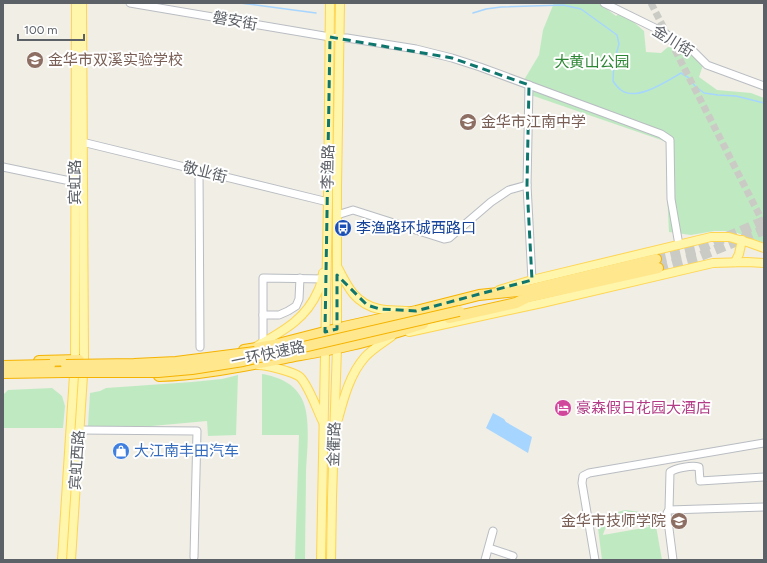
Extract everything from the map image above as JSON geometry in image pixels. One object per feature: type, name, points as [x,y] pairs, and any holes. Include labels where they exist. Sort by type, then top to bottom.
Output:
[{"type":"highway","points":[[3,361],[163,360],[221,354],[258,346],[274,345],[479,295],[528,294],[657,264]]},
{"type":"highway","points":[[3,377],[175,376],[222,370],[337,348],[395,333],[411,327],[516,303],[528,294]]},
{"type":"highway","name":"一环快速路","points":[[3,366],[176,362],[261,351],[528,294]]},
{"type":"highway","name":"一环快速路","points":[[3,373],[158,372],[192,369],[243,360],[459,308]]},
{"type":"main road","name":"宾虹路","points":[[76,3],[76,182],[80,360]]},
{"type":"main road","name":"宾虹路","points":[[80,360],[82,3]]},
{"type":"main road","name":"李渔路","points":[[325,332],[324,279],[328,202],[330,3]]},
{"type":"main road","name":"李渔路","points":[[337,329],[340,3]]},
{"type":"main road","points":[[479,295],[532,280],[711,237],[729,237],[764,248]]},
{"type":"main road","points":[[736,262],[742,240]]},
{"type":"main road","points":[[334,432],[349,381],[357,368],[366,356],[395,333],[412,332],[713,264],[736,262],[764,263]]},
{"type":"main road","points":[[337,265],[348,288],[357,298],[367,305],[380,309],[416,311]]},
{"type":"main road","points":[[258,346],[289,328],[307,311],[324,279]]},
{"type":"main road","name":"金衢路","points":[[331,560],[337,329]]},
{"type":"main road","name":"金衢路","points":[[321,560],[325,332]]},
{"type":"main road","name":"宾虹西路","points":[[62,560],[80,360]]},
{"type":"main road","points":[[248,365],[261,364],[300,376],[312,397],[324,424]]},
{"type":"main road","name":"宾虹西路","points":[[71,560],[79,430],[79,377]]},
{"type":"street","name":"磐安街","points":[[130,3],[330,37],[347,38],[416,49],[480,67],[661,134],[670,140],[670,199],[679,245]]},
{"type":"street","name":"金川街","points":[[604,3],[659,30],[691,49],[707,64],[764,86]]},
{"type":"street","points":[[529,85],[526,185],[532,280]]},
{"type":"street","name":"敬业街","points":[[82,142],[328,202]]},
{"type":"street","points":[[3,167],[76,182]]},
{"type":"street","points":[[199,170],[200,347]]},
{"type":"street","points":[[337,215],[354,210],[444,238],[449,238],[491,202],[508,190],[526,185]]},
{"type":"street","points":[[258,346],[263,314],[263,278],[324,279]]},
{"type":"street","points":[[263,314],[279,315],[296,306],[299,299],[300,278]]},
{"type":"street","points":[[79,430],[197,431],[194,557]]},
{"type":"street","points":[[595,560],[582,482],[583,476],[589,473],[764,443]]},
{"type":"street","points":[[673,560],[666,513],[669,510],[670,472],[695,466],[699,467],[700,481],[764,477]]},
{"type":"street","points":[[669,510],[764,507]]},
{"type":"street","points":[[485,560],[493,531]]},
{"type":"street","points":[[488,548],[513,556]]},
{"type":"highlighted area","points":[[330,37],[452,58],[529,85],[527,185],[532,280],[416,311],[380,309],[367,305],[337,275],[337,329],[325,332]]},
{"type":"green space","name":"大黄山公园","points":[[554,3],[599,3],[616,16],[622,12],[644,31],[646,52],[661,53],[668,47],[690,51],[703,65],[699,77],[717,90],[751,93],[764,98],[764,243],[732,231],[714,231],[691,235],[669,232],[667,142],[525,93],[524,80],[539,55],[543,30]]},
{"type":"green space","points":[[262,374],[280,379],[290,385],[299,393],[305,406],[308,434],[305,560],[295,560],[299,435],[262,435]]},
{"type":"green space","points":[[238,375],[236,435],[208,436],[207,421],[152,426],[88,426],[90,393],[106,388],[192,382],[222,379]]},
{"type":"green space","points":[[52,388],[62,396],[65,406],[63,428],[3,428],[4,394],[8,390]]},
{"type":"green space","points":[[626,510],[640,512],[653,521],[656,526],[662,560],[602,560],[598,528],[600,528],[604,520],[614,513]],"holes":[[[629,515],[638,518],[649,527],[603,535],[607,526],[612,520]]]},
{"type":"water","points":[[493,413],[532,437],[528,453],[486,428]]},
{"type":"waterway","points":[[240,3],[316,13]]},
{"type":"waterway","points":[[473,13],[501,7],[563,5],[581,9],[617,35],[619,44],[614,62],[613,81],[621,90],[627,93],[635,94],[643,92],[660,85],[681,73],[689,78],[695,86],[704,93],[736,96],[764,103]]},
{"type":"tunnel","points":[[651,3],[764,224]]},
{"type":"tunnel","points":[[656,259],[696,250],[764,221]]},
{"type":"tunnel","points":[[658,268],[698,257],[764,230]]},
{"type":"place","name":"金华市双溪实验学校","points":[[35,60]]},
{"type":"place","name":"金华市江南中学","points":[[468,122]]},
{"type":"place","name":"李渔路环城西路口","points":[[343,228]]},
{"type":"place","name":"豪森假日花园大酒店","points":[[563,408]]},
{"type":"place","name":"大江南丰田汽车","points":[[121,451]]},
{"type":"place","name":"金华市技师学院","points":[[679,521]]}]
